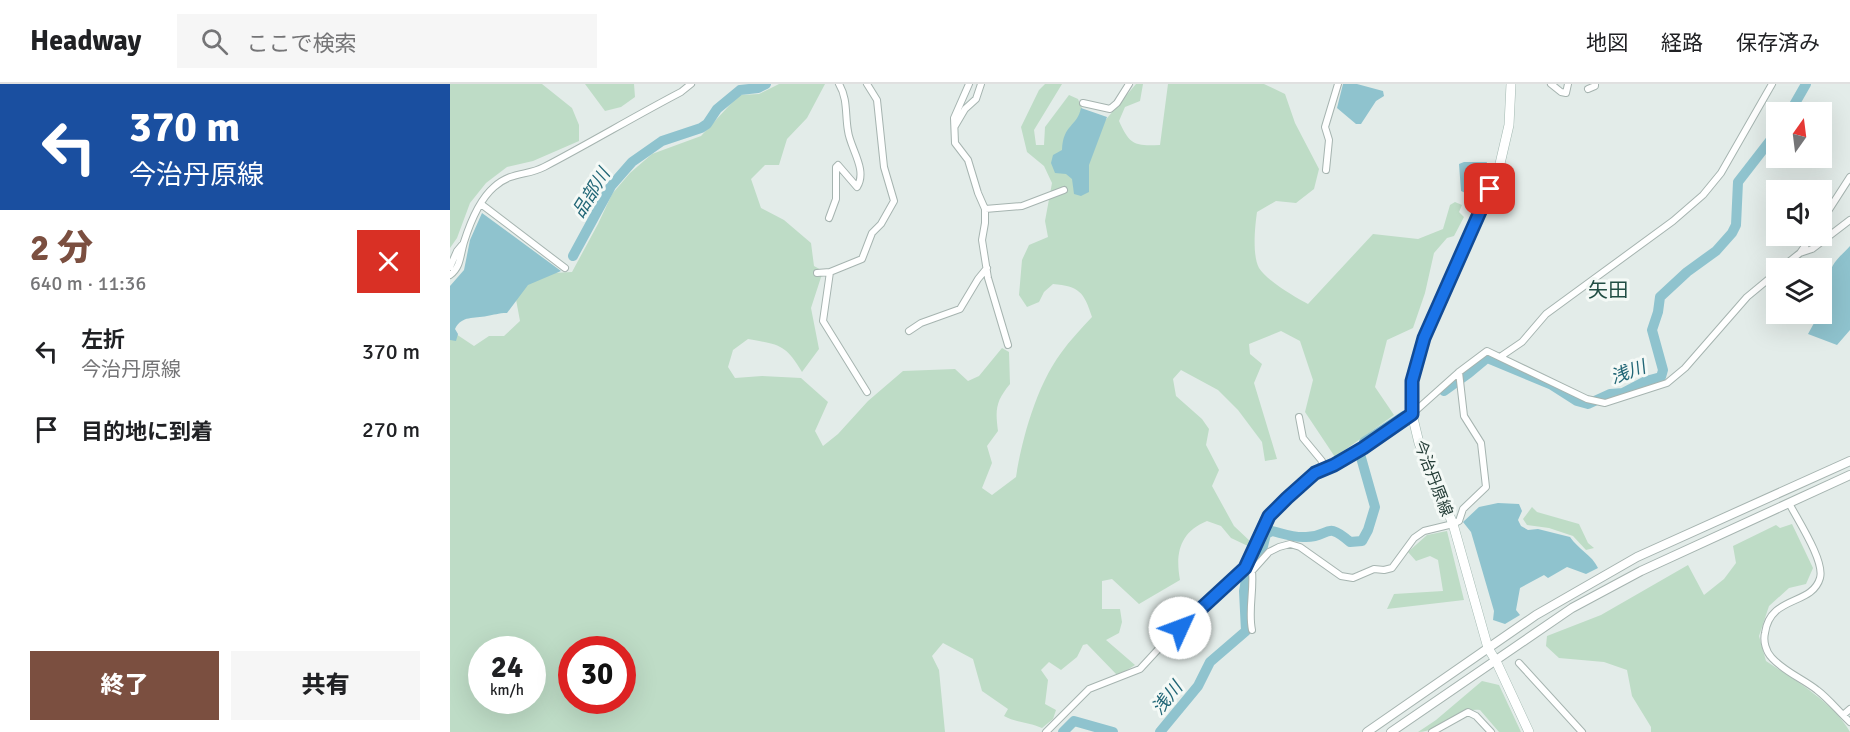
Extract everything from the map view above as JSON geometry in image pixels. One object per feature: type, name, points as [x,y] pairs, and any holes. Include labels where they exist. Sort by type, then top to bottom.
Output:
[{"type":"main road","name":"今治丹原線","points":[[1511,84],[1509,125],[1499,168],[1424,338],[1412,381],[1412,414],[1419,443],[1453,524],[1488,648],[1529,732]]},
{"type":"street","points":[[450,275],[458,268],[463,243],[473,217],[494,186],[507,177],[545,167],[681,92],[691,84]]},
{"type":"street","points":[[829,218],[836,199],[836,167],[838,165],[856,187],[860,182],[858,157],[848,134],[845,94],[839,84]]},
{"type":"street","points":[[817,273],[830,272],[862,258],[872,232],[881,225],[894,201],[884,168],[877,100],[867,84]]},
{"type":"street","points":[[969,84],[954,118],[953,128],[956,143],[968,160],[985,209],[982,240],[988,278],[1008,345]]},
{"type":"street","points":[[953,128],[965,109],[976,99],[981,84]]},
{"type":"street","points":[[1083,103],[1110,109],[1117,103],[1129,84]]},
{"type":"street","points":[[1326,170],[1329,140],[1325,128],[1338,84]]},
{"type":"street","points":[[1562,92],[1563,84]]},
{"type":"street","points":[[1550,85],[1566,93],[1568,84]]},
{"type":"street","points":[[1588,89],[1595,84]]},
{"type":"street","points":[[1500,357],[1522,342],[1546,314],[1673,221],[1703,195],[1721,173],[1772,84]]},
{"type":"street","points":[[1832,205],[1850,177]]},
{"type":"street","points":[[985,209],[1022,206],[1064,190]]},
{"type":"street","points":[[481,204],[565,268]]},
{"type":"street","points":[[1800,253],[1812,249],[1850,220]]},
{"type":"street","points":[[450,267],[463,243]]},
{"type":"street","points":[[1794,258],[1805,246]]},
{"type":"street","points":[[909,331],[935,317],[960,309],[987,268]]},
{"type":"street","points":[[830,272],[823,321],[867,392]]},
{"type":"street","points":[[1046,732],[1089,689],[1140,669],[1164,643],[1245,568],[1269,516],[1315,473],[1363,448],[1412,414],[1459,372],[1487,351],[1587,399],[1605,403],[1622,399],[1666,383],[1685,368],[1747,297],[1766,281]]},
{"type":"street","points":[[1252,630],[1249,611],[1252,571],[1269,552],[1290,544],[1300,548],[1341,576],[1353,578],[1374,569],[1392,568],[1414,538],[1424,531],[1460,521],[1463,509],[1486,487],[1481,443],[1464,417],[1459,372]]},
{"type":"street","points":[[1299,417],[1303,438],[1322,461],[1321,470]]},
{"type":"street","points":[[1367,732],[1536,615],[1637,557],[1850,461]]},
{"type":"street","points":[[1391,732],[1572,608],[1641,571],[1850,475]]},
{"type":"street","points":[[1789,502],[1819,561],[1821,577],[1811,592],[1784,604],[1772,614],[1766,624],[1764,636],[1766,648],[1772,658],[1818,690],[1850,722]]},
{"type":"street","points":[[1245,568],[1252,571]]},
{"type":"street","points":[[1519,663],[1582,732]]},
{"type":"street","points":[[1843,715],[1850,709]]},
{"type":"street","points":[[1432,732],[1468,712],[1476,716],[1491,732]]},
{"type":"green space","points":[[450,84],[542,84],[572,108],[579,125],[579,141],[533,161],[507,167],[486,183],[470,203],[457,238],[450,248]]},
{"type":"green space","points":[[585,84],[634,84],[635,97],[621,107],[605,111]]},
{"type":"green space","points":[[779,84],[825,84],[807,118],[787,139],[779,165],[765,165],[751,179],[761,208],[784,220],[811,243],[814,266],[823,271],[811,308],[819,349],[802,372],[791,356],[781,347],[748,339],[733,350],[728,367],[735,378],[762,376],[801,378],[828,402],[815,431],[823,446],[838,434],[868,401],[903,371],[955,369],[968,381],[979,376],[1002,348],[1009,352],[1010,384],[998,406],[998,431],[987,446],[992,463],[982,488],[992,495],[1016,477],[1032,412],[1045,380],[1064,348],[1092,317],[1083,296],[1069,286],[1053,284],[1044,292],[1039,302],[1027,307],[1019,295],[1022,260],[1029,245],[1048,237],[1045,221],[1052,183],[1044,166],[1027,152],[1021,127],[1039,90],[1045,84],[1062,84],[1034,130],[1036,145],[1044,145],[1045,127],[1069,95],[1078,99],[1085,115],[1097,130],[1136,84],[1143,84],[1140,101],[1125,107],[1119,121],[1126,135],[1134,142],[1160,145],[1168,84],[1264,84],[1285,94],[1295,123],[1319,169],[1314,189],[1296,203],[1276,201],[1257,212],[1255,256],[1259,268],[1268,278],[1308,304],[1373,234],[1418,239],[1443,229],[1450,205],[1455,202],[1462,205],[1459,212],[1464,217],[1454,236],[1447,238],[1434,253],[1425,293],[1413,328],[1387,340],[1375,387],[1394,415],[1335,457],[1305,412],[1313,380],[1300,341],[1281,331],[1249,344],[1250,354],[1262,364],[1254,383],[1277,459],[1265,461],[1262,442],[1238,410],[1218,390],[1181,370],[1173,379],[1176,396],[1202,419],[1209,429],[1206,445],[1219,470],[1212,486],[1234,526],[1252,543],[1250,547],[1231,538],[1221,526],[1207,521],[1185,537],[1179,552],[1180,580],[1139,604],[1112,579],[1102,581],[1102,609],[1120,609],[1122,622],[1119,633],[1106,640],[1135,665],[1118,676],[1087,644],[1083,645],[1077,657],[1061,670],[1049,662],[1041,670],[1048,680],[1045,704],[1056,710],[1053,719],[1042,728],[1004,716],[1008,709],[982,691],[973,659],[943,643],[932,656],[939,670],[945,732],[450,732],[450,330],[474,346],[489,336],[504,336],[520,321],[515,294],[527,280],[551,273],[572,272],[612,194],[630,173],[652,154],[701,136],[739,95],[759,94]]},
{"type":"green space","points":[[1532,507],[1537,512],[1579,524],[1588,543],[1594,548],[1586,550],[1573,536],[1549,528],[1527,525],[1523,519]]},
{"type":"green space","points":[[1792,524],[1813,568],[1806,584],[1789,588],[1769,606],[1759,636],[1766,661],[1824,702],[1843,721],[1850,732],[1651,732],[1651,727],[1632,696],[1627,670],[1604,662],[1559,658],[1546,646],[1547,636],[1601,615],[1688,565],[1704,595],[1724,579],[1736,563],[1733,546],[1776,525],[1780,528]]},
{"type":"green space","points":[[1447,531],[1464,600],[1387,609],[1394,594],[1443,591],[1438,560],[1430,556],[1416,561],[1408,552],[1427,535]]},
{"type":"green space","points":[[1482,681],[1499,685],[1521,732],[1499,732],[1480,710],[1472,710],[1434,728],[1418,732],[1436,720]]},
{"type":"water","points":[[1343,84],[1357,84],[1383,91],[1384,96],[1376,101],[1361,124],[1356,124],[1337,108]]},
{"type":"water","points":[[1081,108],[1107,117],[1089,165],[1089,192],[1081,196],[1074,194],[1072,179],[1066,174],[1055,173],[1051,163],[1053,155],[1062,150],[1067,130]]},
{"type":"water","points":[[1487,162],[1477,191],[1470,195],[1461,191],[1459,164]]},
{"type":"water","points":[[482,213],[561,271],[528,285],[507,313],[461,321],[455,329],[458,334],[456,341],[450,340],[450,286],[464,270],[470,240]]},
{"type":"water","points":[[1850,246],[1850,330],[1837,345],[1808,334],[1814,324],[1832,324],[1832,267]]},
{"type":"water","points":[[1498,503],[1519,504],[1522,511],[1518,520],[1521,526],[1528,530],[1538,529],[1570,537],[1598,568],[1586,574],[1567,567],[1548,578],[1544,575],[1520,588],[1516,610],[1520,615],[1505,624],[1493,620],[1494,611],[1471,532],[1463,522],[1479,507]]},
{"type":"waterway","name":"品部川","points":[[573,256],[611,186],[632,162],[662,141],[701,128],[707,124],[717,109],[740,90],[758,88],[766,84]]},
{"type":"waterway","name":"浅川","points":[[1796,102],[1806,84]]},
{"type":"waterway","name":"浅川","points":[[1444,391],[1487,358],[1552,385],[1577,401],[1588,404],[1610,394],[1623,393],[1646,381],[1661,377],[1663,370],[1652,330],[1660,297],[1687,272],[1716,251],[1732,233],[1736,225],[1738,182],[1766,146]]},
{"type":"waterway","name":"浅川","points":[[1160,732],[1198,686],[1210,662],[1246,631],[1244,591],[1247,574],[1261,554],[1266,534],[1272,531],[1306,537],[1331,531],[1342,535],[1350,542],[1362,541],[1375,507],[1360,454],[1364,442],[1404,416]]},
{"type":"waterway","name":"浅川","points":[[1063,732],[1074,721],[1113,732]]},
{"type":"district","name":"矢田","points":[[1608,290]]},
{"type":"route","points":[[1180,628],[1245,568],[1269,516],[1287,498],[1315,473],[1363,448],[1412,414],[1412,381],[1424,338],[1490,189]]}]
